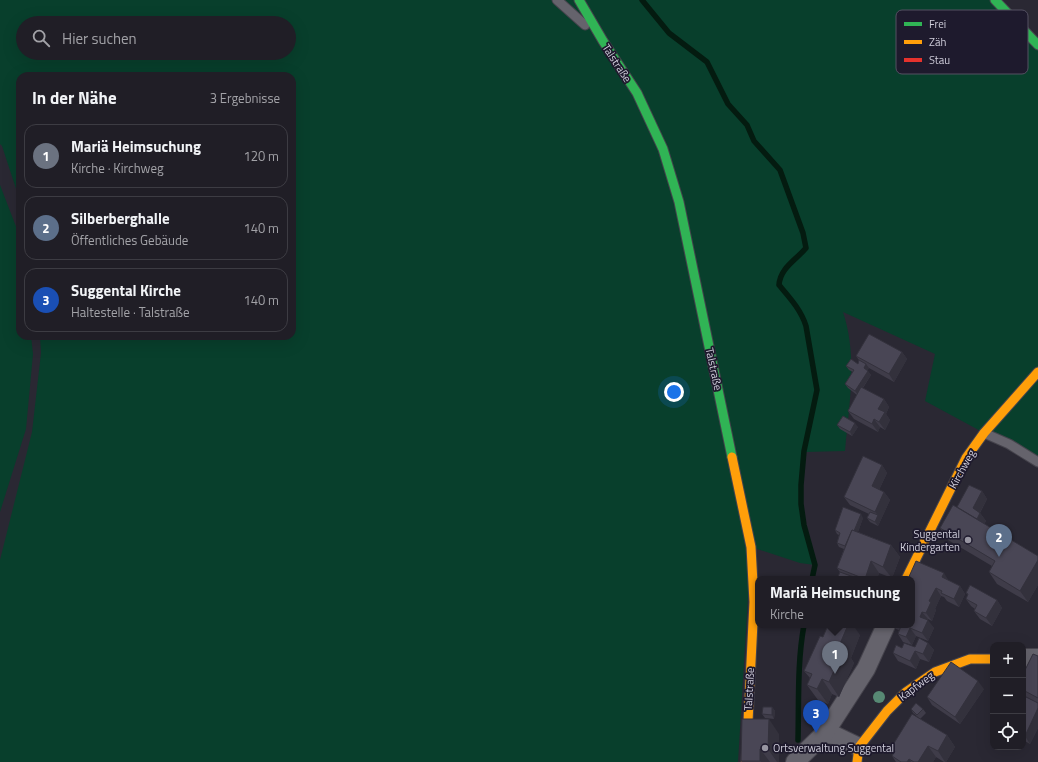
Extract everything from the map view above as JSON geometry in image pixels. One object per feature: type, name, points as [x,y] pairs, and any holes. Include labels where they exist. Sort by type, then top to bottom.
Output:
[{"type":"street","name":"Talstraße","points":[[579,0],[603,41],[637,93],[663,149],[677,195],[751,547],[754,602],[746,762]]},
{"type":"street","points":[[996,0],[1005,10]]},
{"type":"street","points":[[1028,34],[1038,45]]},
{"type":"street","name":"Kirchweg","points":[[907,576],[966,458],[984,433],[1038,372]]},
{"type":"street","points":[[795,762],[845,744],[866,670],[885,628]]},
{"type":"street","points":[[1026,658],[1038,658]]},
{"type":"street","name":"Kapfweg","points":[[845,744],[887,711],[906,692],[935,672],[970,659],[990,659]]},
{"type":"lane","points":[[557,0],[603,41]]},
{"type":"lane","points":[[984,433],[1009,444],[1038,462]]},
{"type":"green space","points":[[0,0],[995,0],[1005,10],[896,10],[896,74],[1028,74],[1028,35],[1038,45],[1038,462],[925,401],[935,354],[843,312],[848,329],[851,363],[850,398],[845,451],[804,452],[803,458],[801,504],[808,542],[815,565],[800,563],[751,547],[738,762],[0,762],[0,560],[32,432],[41,353],[40,340],[296,340],[296,72],[16,72],[16,189],[2,146],[0,144]]},
{"type":"green space","points":[[0,185],[16,227],[16,340],[31,340],[33,354],[26,429],[0,512]]},
{"type":"building","points":[[869,334],[902,352],[889,374],[856,356]]},
{"type":"building","points":[[851,359],[858,364],[859,360],[866,364],[864,368],[868,371],[855,391],[845,384],[854,370],[846,366]]},
{"type":"building","points":[[861,387],[884,399],[878,409],[885,412],[879,422],[874,419],[872,424],[848,411]]},
{"type":"building","points":[[843,416],[855,423],[850,432],[837,425]]},
{"type":"building","points":[[863,456],[882,465],[872,486],[884,492],[875,512],[844,497]]},
{"type":"building","points":[[969,485],[982,491],[973,508],[980,513],[977,519],[957,507]]},
{"type":"building","points":[[953,505],[1038,556],[1038,560],[1020,591],[989,572],[995,561],[940,528]]},
{"type":"building","points":[[843,507],[861,514],[854,531],[852,530],[845,546],[837,543],[840,533],[835,530]]},
{"type":"building","points":[[870,512],[878,515],[875,522],[867,518]]},
{"type":"building","points":[[852,530],[891,545],[883,567],[871,561],[866,576],[857,576],[837,568]]},
{"type":"building","points":[[916,561],[944,573],[942,577],[960,586],[954,599],[941,593],[942,591],[936,588],[929,601],[931,602],[926,613],[922,612],[920,617],[928,620],[922,633],[910,628],[915,628],[915,576],[909,576]]},
{"type":"building","points":[[840,572],[851,576],[838,576]]},
{"type":"building","points":[[970,585],[997,600],[986,618],[974,611],[977,605],[966,599],[968,594],[966,593]]},
{"type":"building","points":[[827,628],[847,628],[839,646],[844,648],[829,682],[822,679],[817,689],[807,685],[812,674],[804,671],[820,636],[823,637]]},
{"type":"building","points":[[900,628],[910,628],[906,637],[898,634]]},
{"type":"building","points":[[919,638],[928,643],[923,654],[915,651],[910,661],[893,653],[896,645],[902,648],[904,643],[915,647]]},
{"type":"building","points":[[1033,654],[1038,656],[1038,698],[1026,692],[1026,668]]},
{"type":"building","points":[[951,662],[978,681],[955,717],[927,697]]},
{"type":"building","points":[[1026,697],[1038,703],[1038,708],[1026,734]]},
{"type":"building","points":[[916,703],[923,709],[917,715],[911,709]]},
{"type":"building","points":[[763,707],[772,707],[772,715],[762,714]]},
{"type":"building","points":[[912,714],[947,735],[938,751],[928,746],[918,762],[914,762],[909,759],[907,762],[901,762],[892,756],[895,751],[891,748]]},
{"type":"building","points":[[742,719],[769,719],[768,749],[760,749],[760,761],[741,761]]},
{"type":"waterway","points":[[642,0],[669,33],[707,62],[728,104],[747,125],[754,141],[780,170],[803,233],[806,248],[785,269],[779,285],[791,299],[804,320],[817,390],[804,451],[801,485],[801,504],[804,525],[815,565],[813,576]]},
{"type":"waterway","points":[[798,740],[799,668],[804,628]]},
{"type":"traffic: fast","points":[[579,0],[603,41],[637,93],[663,149],[679,202],[732,457]]},
{"type":"traffic: fast","points":[[995,0],[1005,10]]},
{"type":"traffic: fast","points":[[1028,35],[1038,45]]},
{"type":"traffic: slow","points":[[907,576],[966,458],[984,433],[1038,372]]},
{"type":"traffic: slow","points":[[732,457],[751,547],[754,602],[746,762]]},
{"type":"traffic: slow","points":[[857,762],[859,747],[887,711],[906,692],[935,672],[970,659],[990,659]]},
{"type":"place","name":"Suggental Kindergarten","points":[[968,540]]},
{"type":"place","name":"Silberberghalle","points":[[999,557]]},
{"type":"place","name":"Mariä Heimsuchung","points":[[835,674]]},
{"type":"place","name":"Suggental Kirche","points":[[816,733]]},
{"type":"place","name":"Ortsverwaltung Suggental","points":[[765,748]]}]
